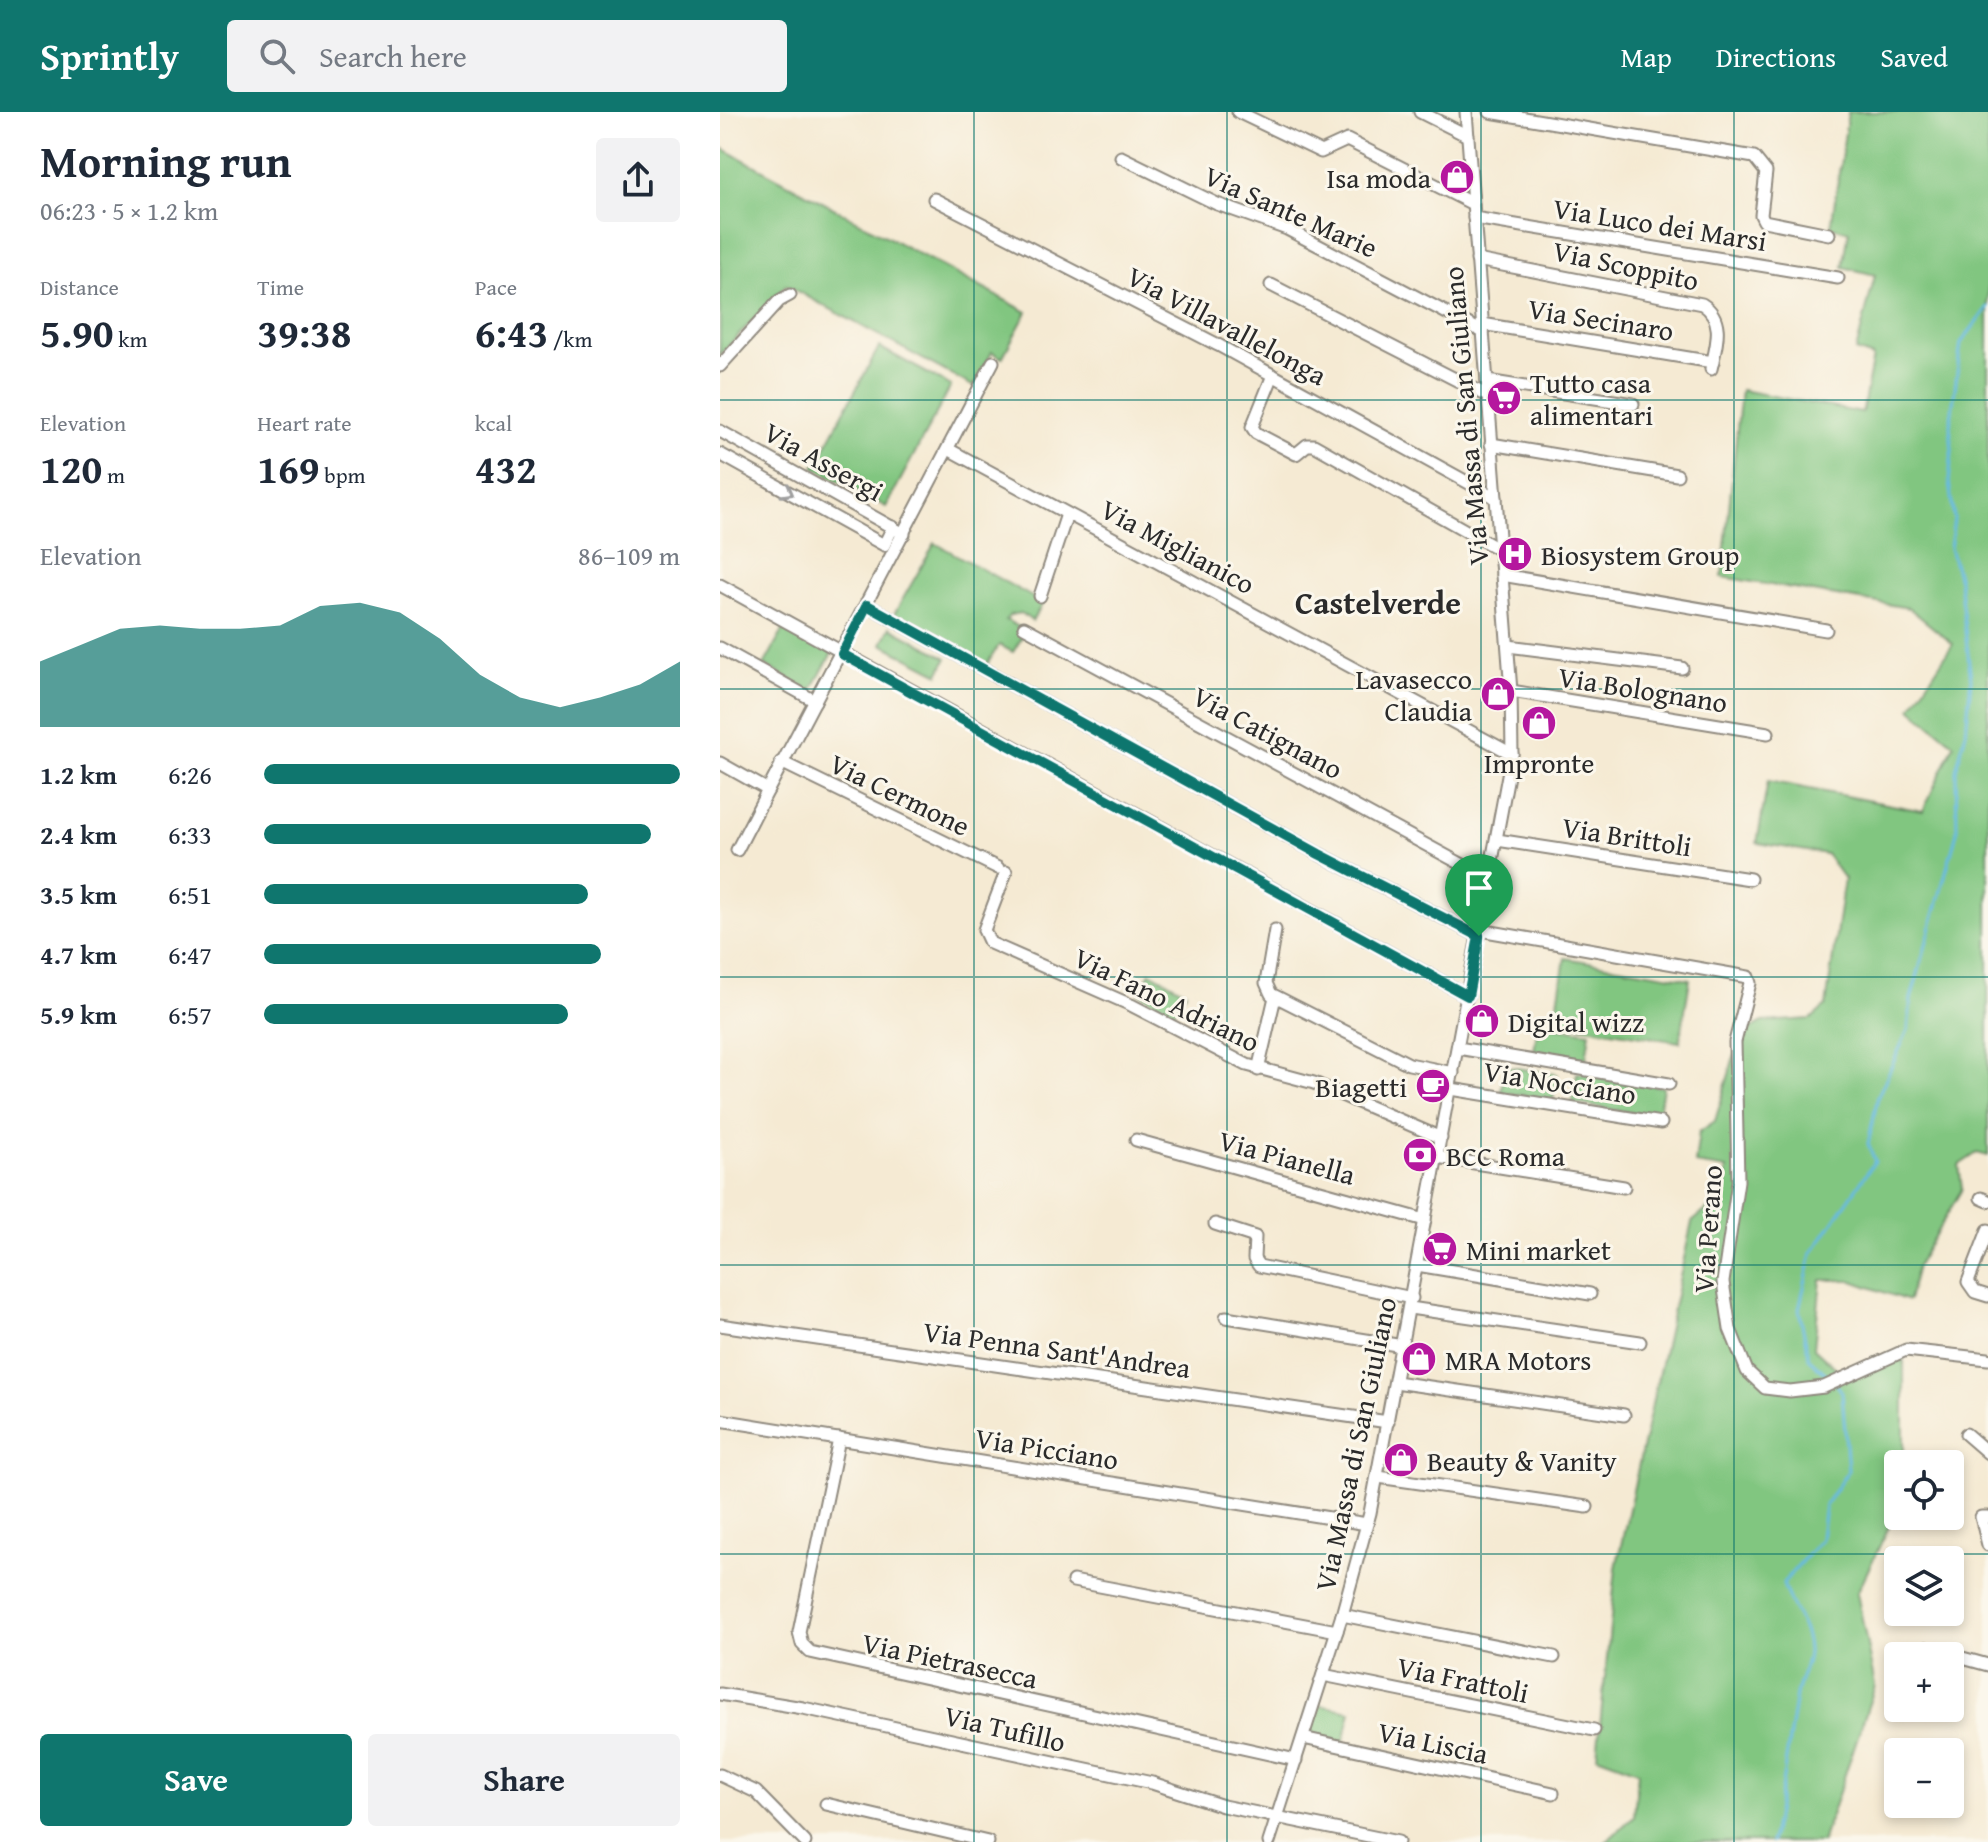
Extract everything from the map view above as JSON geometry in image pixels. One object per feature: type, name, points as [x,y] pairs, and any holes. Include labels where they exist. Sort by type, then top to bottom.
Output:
[{"type":"street","points":[[1238,112],[1321,152],[1347,140],[1473,204]]},
{"type":"street","points":[[1420,112],[1468,136]]},
{"type":"street","name":"Via Massa di San Giuliano","points":[[1269,1842],[1342,1615],[1378,1477],[1512,754],[1508,646],[1466,112]]},
{"type":"street","points":[[1490,112],[1756,158],[1766,172],[1761,215],[1764,221],[1829,234]]},
{"type":"street","name":"Via Sante Marie","points":[[1121,157],[1217,204],[1287,229],[1482,328]]},
{"type":"street","name":"Via Villavallelonga","points":[[934,199],[1273,375],[1496,498]]},
{"type":"street","name":"Via Luco dei Marsi","points":[[1474,218],[1838,278]]},
{"type":"street","name":"Via Scoppito","points":[[1477,260],[1702,304],[1712,312],[1718,329],[1712,365]]},
{"type":"street","points":[[1271,285],[1488,396]]},
{"type":"street","points":[[720,366],[779,301],[790,295]]},
{"type":"street","name":"Via Secinaro","points":[[1482,328],[1712,365]]},
{"type":"street","points":[[737,850],[867,605],[898,531],[948,449],[993,362]]},
{"type":"street","points":[[1273,375],[1256,409],[1252,427],[1256,433],[1296,454],[1307,445],[1314,445],[1500,550]]},
{"type":"street","points":[[1487,381],[1633,404]]},
{"type":"street","name":"Via Assergi","points":[[720,431],[898,531]]},
{"type":"street","points":[[1491,444],[1677,475]]},
{"type":"street","name":"Via Miglianico","points":[[948,449],[1512,754]]},
{"type":"street","points":[[720,454],[890,548]]},
{"type":"street","points":[[1040,596],[1067,514]]},
{"type":"street","points":[[1502,575],[1826,630]]},
{"type":"street","points":[[720,585],[1468,996]]},
{"type":"street","points":[[867,605],[1319,854],[1479,933]]},
{"type":"street","name":"Via Catignano","points":[[1024,627],[1489,879]]},
{"type":"street","points":[[1508,646],[1682,668]]},
{"type":"street","points":[[720,648],[815,701]]},
{"type":"street","name":"Via Bolognano","points":[[1511,691],[1768,733]]},
{"type":"street","name":"Via Cermone","points":[[781,762],[1002,870]]},
{"type":"street","points":[[720,763],[768,790]]},
{"type":"street","name":"Via Brittoli","points":[[1497,840],[1750,879]]},
{"type":"street","name":"Via Fano Adriano","points":[[1002,870],[984,930],[987,941],[1139,1009],[1258,1070],[1317,1084],[1441,1138]]},
{"type":"street","points":[[1275,930],[1266,983],[1275,997],[1409,1064],[1453,1073]]},
{"type":"street","name":"Via Perano","points":[[1479,933],[1747,976],[1750,983],[1734,1053],[1738,1176],[1724,1276],[1729,1323],[1745,1368],[1762,1386],[1790,1391],[1835,1382],[1906,1350],[1988,1359]]},
{"type":"street","points":[[1258,1070],[1275,997]]},
{"type":"street","points":[[1458,1048],[1669,1084]]},
{"type":"street","name":"Via Nocciano","points":[[1451,1089],[1661,1123]]},
{"type":"street","name":"Via Pianella","points":[[1136,1140],[1425,1220]]},
{"type":"street","points":[[1437,1157],[1624,1187]]},
{"type":"street","points":[[1215,1224],[1254,1236],[1257,1243],[1254,1259],[1259,1266],[1411,1303],[1640,1342]]},
{"type":"street","points":[[1988,1230],[1968,1282],[1975,1292],[1988,1296]]},
{"type":"street","points":[[1417,1265],[1590,1294]]},
{"type":"street","points":[[1226,1317],[1403,1346]]},
{"type":"street","name":"Via Penna Sant'Andrea","points":[[720,1325],[1388,1422]]},
{"type":"street","points":[[1395,1382],[1624,1415]]},
{"type":"street","name":"Via Picciano","points":[[720,1420],[1367,1524]]},
{"type":"street","points":[[1966,1434],[1988,1453]]},
{"type":"street","name":"Via Pietrasecca","points":[[839,1439],[799,1632],[808,1651],[1296,1760]]},
{"type":"street","points":[[1378,1477],[1587,1507]]},
{"type":"street","points":[[1984,1519],[1988,1545]]},
{"type":"street","points":[[1073,1581],[1337,1631]]},
{"type":"street","points":[[1342,1615],[1554,1657]]},
{"type":"street","points":[[1964,1658],[1988,1665]]},
{"type":"street","name":"Via Frattoli","points":[[1323,1675],[1594,1730]]},
{"type":"street","name":"Via Tufillo","points":[[720,1694],[803,1708],[1152,1783],[1219,1805],[1398,1842]]},
{"type":"street","name":"Via Liscia","points":[[1303,1738],[1553,1793]]},
{"type":"street","points":[[720,1775],[756,1792],[805,1842]]},
{"type":"street","points":[[826,1804],[988,1842]]},
{"type":"green space","points":[[1848,112],[1988,112],[1988,1156],[1977,1153],[1959,1165],[1962,1189],[1917,1266],[1908,1301],[1850,1280],[1821,1280],[1814,1348],[1848,1379],[1904,1354],[1904,1450],[1884,1450],[1884,1530],[1887,1530],[1857,1593],[1875,1686],[1822,1842],[1606,1842],[1634,1816],[1638,1771],[1597,1756],[1616,1568],[1692,1222],[1722,1197],[1727,1169],[1695,1164],[1699,1132],[1715,1121],[1741,1034],[1763,1022],[1811,1019],[1826,1006],[1844,879],[1826,854],[1757,843],[1768,781],[1923,811],[1954,744],[1911,708],[1953,644],[1909,608],[1722,577],[1741,390],[1862,413],[1873,357],[1856,351],[1875,275],[1843,267],[1849,231],[1831,227]]},
{"type":"green space","points":[[720,147],[1027,312],[1002,358],[992,352],[974,387],[786,285],[720,355]]},
{"type":"green space","points":[[879,347],[951,386],[886,507],[814,467]]},
{"type":"green space","points":[[935,543],[1043,603],[1032,621],[1021,613],[1010,615],[1006,620],[1026,631],[1013,652],[999,645],[986,666],[893,616]]},
{"type":"green space","points":[[785,627],[832,653],[811,691],[764,665]]},
{"type":"green space","points":[[890,627],[947,658],[939,674],[882,644]]},
{"type":"green space","points":[[1565,958],[1690,979],[1680,1042],[1555,1022]]},
{"type":"green space","points":[[1150,972],[1186,992],[1174,1013],[1139,993]]},
{"type":"green space","points":[[1538,1024],[1590,1032],[1586,1059],[1534,1051]]},
{"type":"green space","points":[[1505,1066],[1557,1074],[1553,1100],[1501,1092]]},
{"type":"green space","points":[[1577,1073],[1663,1087],[1658,1117],[1572,1103]]},
{"type":"green space","points":[[1318,1705],[1351,1711],[1343,1745],[1309,1737]]},
{"type":"waterway","points":[[1832,1379],[1809,1359],[1799,1309],[1812,1253],[1875,1161],[1868,1144],[1878,1096],[1908,1030],[1911,999],[1957,832],[1956,770],[1966,732],[1971,679],[1959,580],[1950,548],[1954,519],[1949,482],[1952,450],[1950,426],[1961,343],[1988,307]]},
{"type":"waterway","points":[[1771,1842],[1796,1695],[1808,1653],[1802,1626],[1783,1583],[1821,1539],[1825,1505],[1848,1471],[1842,1392],[1837,1385]]},
{"type":"place","name":"Isa moda","points":[[1457,177]]},
{"type":"place","name":"Tutto casa alimentari","points":[[1504,398]]},
{"type":"place","name":"Biosystem Group","points":[[1515,554]]},
{"type":"place","name":"Lavasecco Claudia","points":[[1498,694]]},
{"type":"place","name":"Impronte","points":[[1539,723]]},
{"type":"place","name":"Digital wizz","points":[[1482,1021]]},
{"type":"place","name":"Biagetti","points":[[1433,1086]]},
{"type":"place","name":"BCC Roma","points":[[1420,1155]]},
{"type":"place","name":"Mini market","points":[[1440,1249]]},
{"type":"place","name":"MRA Motors","points":[[1419,1359]]},
{"type":"place","name":"Beauty & Vanity","points":[[1401,1460]]},
{"type":"district","name":"Castelverde","points":[[1378,602]]},
{"type":"route","points":[[867,605],[1319,854],[1479,936],[1468,996],[842,654],[867,605]]}]
